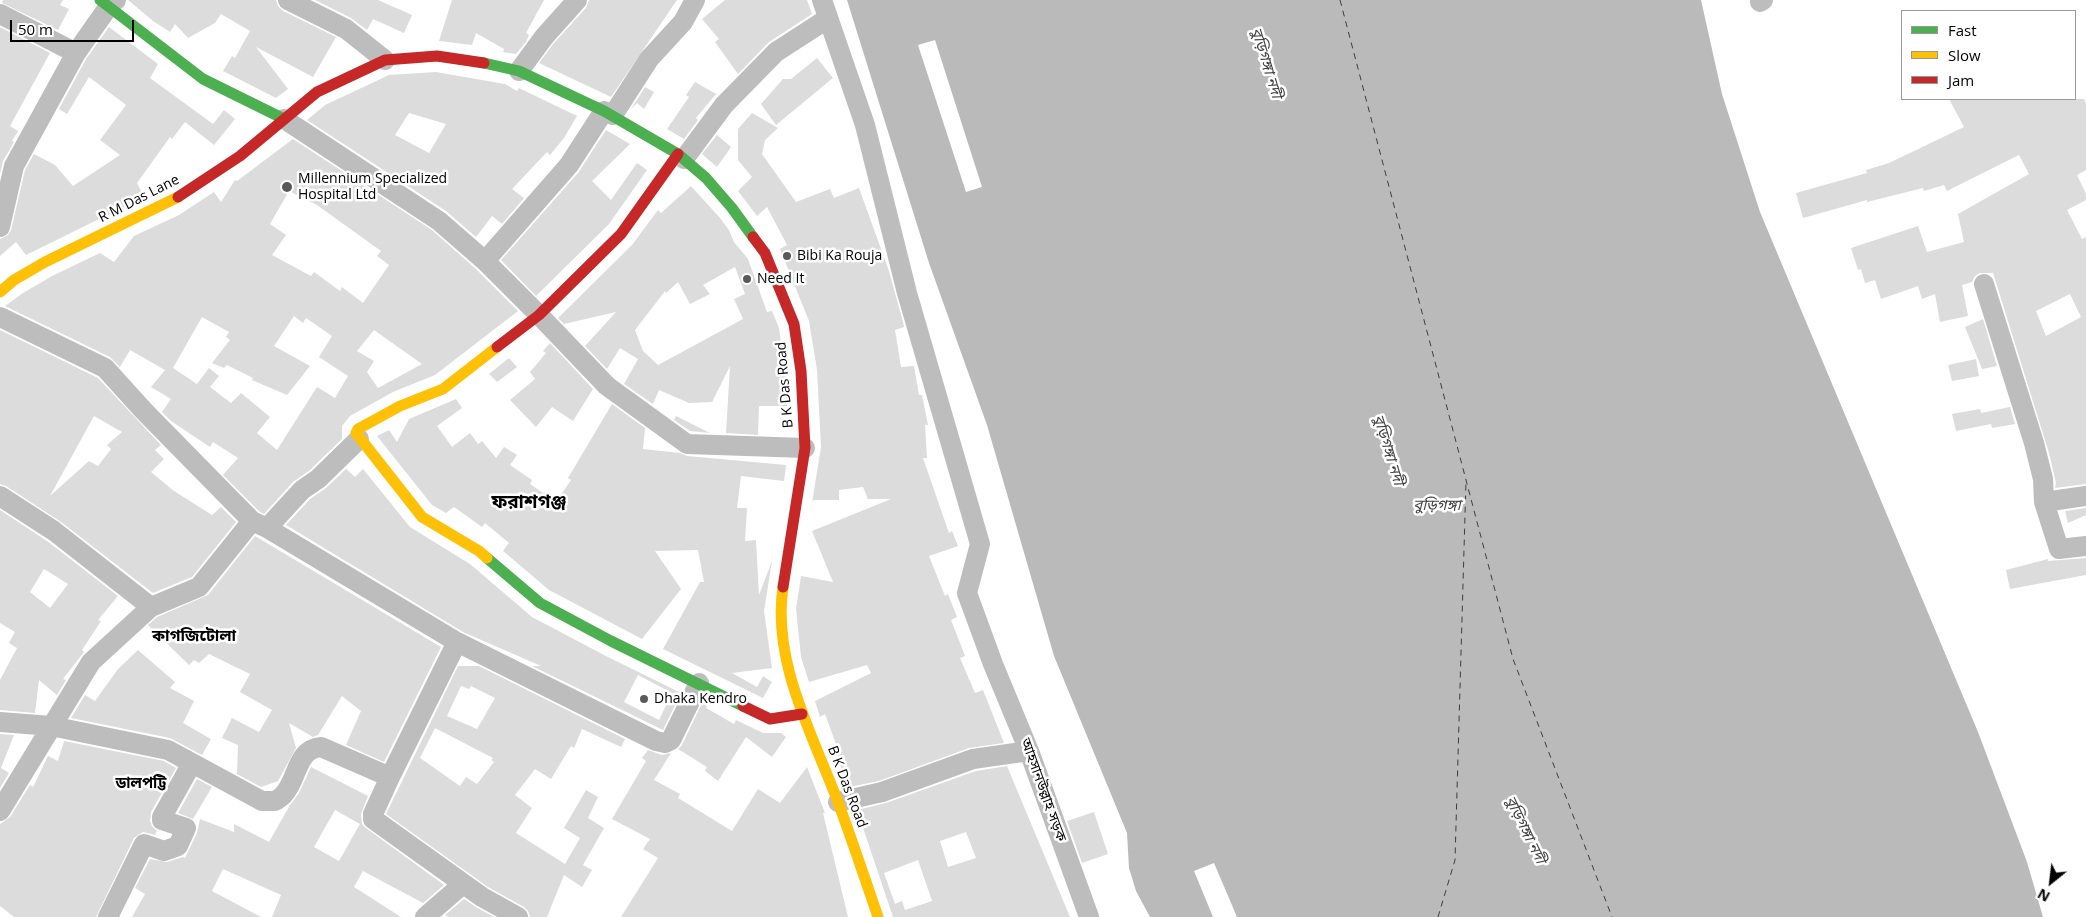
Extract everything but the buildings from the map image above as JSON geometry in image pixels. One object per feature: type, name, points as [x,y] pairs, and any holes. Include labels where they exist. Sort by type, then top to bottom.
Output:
[{"type":"street","points":[[288,0],[346,29],[385,60]]},
{"type":"street","points":[[519,71],[544,37],[577,0]]},
{"type":"street","points":[[485,261],[569,165],[649,59],[683,22],[695,0]]},
{"type":"street","points":[[0,227],[14,166],[76,53],[108,2],[203,79],[284,119],[439,221],[485,261],[607,386],[687,444],[805,448]]},
{"type":"street","points":[[802,714],[770,719],[540,604],[479,551],[422,517],[356,433],[358,429],[400,406],[443,388],[539,315],[620,234],[724,105],[776,52],[825,9]]},
{"type":"street","name":"আহসানউল্লাহ সড়ক","points":[[825,9],[865,125],[907,293],[980,544],[967,593],[993,664],[1029,751],[1089,917]]},
{"type":"street","points":[[0,14],[76,53]]},
{"type":"street","name":"B K Das Road","points":[[284,119],[317,92],[385,60],[437,56],[477,62],[519,71],[608,113],[681,156],[706,178],[732,208],[765,253],[794,324],[801,371],[805,448],[780,609],[786,660],[802,714],[838,802],[878,917]]},
{"type":"street","name":"R M Das Lane","points":[[0,292],[14,280],[45,262],[179,196],[240,156],[284,119]]},
{"type":"street","points":[[1984,284],[2034,443],[2043,478],[2044,502],[2059,549],[2086,546]]},
{"type":"street","points":[[0,317],[105,368],[143,410],[260,525],[457,642],[656,741],[665,743],[671,740],[699,683]]},
{"type":"street","points":[[0,811],[91,662],[151,607],[199,586],[260,525],[318,479],[359,439]]},
{"type":"street","points":[[0,496],[54,531],[151,607]]},
{"type":"street","points":[[2044,502],[2086,496]]},
{"type":"street","points":[[457,642],[390,777],[373,814],[373,818],[482,897],[518,917]]},
{"type":"street","points":[[0,722],[51,726],[168,750],[262,800],[275,802],[285,793],[305,753],[312,748],[321,747],[390,777]]},
{"type":"street","points":[[838,802],[882,792],[973,759],[1029,751]]},
{"type":"street","points":[[108,917],[144,844],[164,851],[178,846],[186,828],[162,820],[162,817],[192,763]]},
{"type":"street","points":[[425,917],[463,884]]},
{"type":"water","name":"বুড়িগঙ্গা","points":[[847,0],[1701,0],[1722,94],[1760,212],[1978,732],[2027,862],[2043,917],[1150,917],[1136,891],[1129,868],[1127,833],[1054,656],[987,425],[929,263]]},
{"type":"pier","points":[[935,40],[982,187],[966,192],[918,45]]},
{"type":"pier","points":[[1214,863],[1237,917],[1213,917],[1194,871]]},
{"type":"ferry route","points":[[1340,0],[1513,659],[1612,917]]},
{"type":"ferry route","points":[[1438,917],[1455,860],[1466,481]]},
{"type":"traffic: fast","points":[[100,0],[203,79],[284,119]]},
{"type":"traffic: fast","points":[[484,63],[519,71],[604,111],[678,154],[706,178],[732,208],[753,237]]},
{"type":"traffic: fast","points":[[487,558],[540,603],[611,641],[743,706]]},
{"type":"traffic: slow","points":[[0,292],[14,280],[45,262],[178,197]]},
{"type":"traffic: slow","points":[[487,558],[479,551],[422,517],[356,433],[358,429],[400,406],[443,389],[497,347]]},
{"type":"traffic: slow","points":[[783,587],[781,615],[783,643],[789,670],[806,723],[838,802],[878,917]]},
{"type":"traffic: jam","points":[[178,197],[240,156],[317,92],[385,60],[437,56],[484,63]]},
{"type":"traffic: jam","points":[[497,347],[539,315],[621,234],[678,154]]},
{"type":"traffic: jam","points":[[753,237],[765,253],[794,324],[801,371],[805,448],[783,587]]},
{"type":"traffic: jam","points":[[743,706],[770,719],[802,714]]},
{"type":"place","name":"Millennium Specialized Hospital Ltd","points":[[287,187]]},
{"type":"place","name":"Bibi Ka Rouja","points":[[787,256]]},
{"type":"place","name":"Need It","points":[[747,279]]},
{"type":"place","name":"Dhaka Kendro","points":[[644,699]]},
{"type":"district","name":"ফরাশগঞ্জ","points":[[529,503]]},
{"type":"district","name":"কাগজিটোলা","points":[[194,636]]},
{"type":"district","name":"ডালপট্টি","points":[[141,784]]},
{"type":"water label","name":"বুড়িগঙ্গা নদী","points":[[1266,63]]},
{"type":"water label","name":"বুড়িগঙ্গা নদী","points":[[1388,450]]},
{"type":"water label","name":"বুড়িগঙ্গা নদী","points":[[1525,830]]}]
